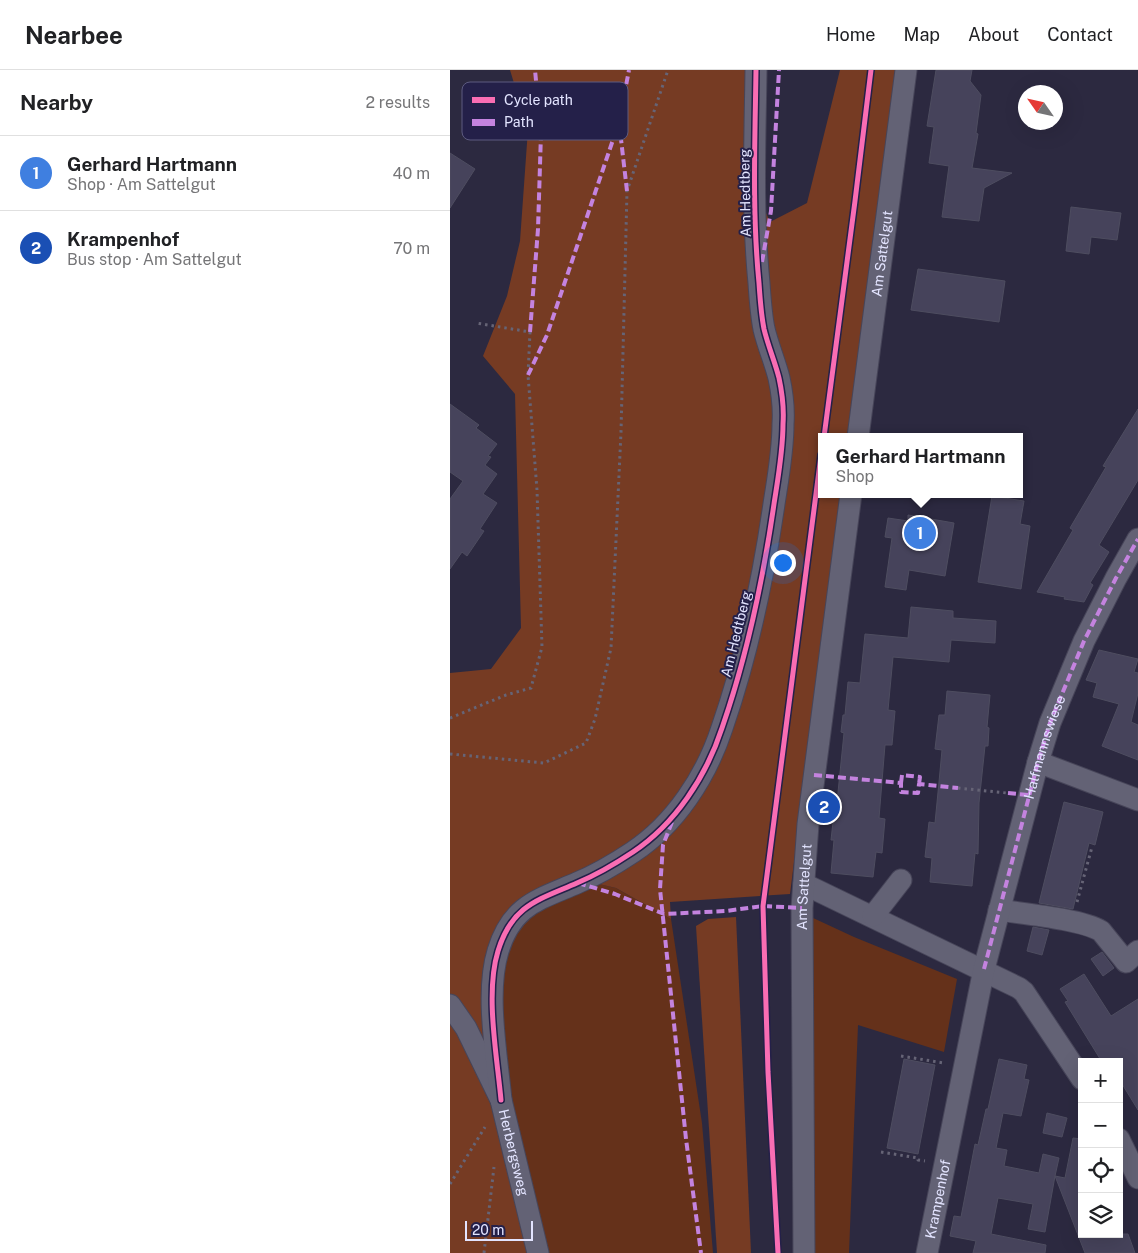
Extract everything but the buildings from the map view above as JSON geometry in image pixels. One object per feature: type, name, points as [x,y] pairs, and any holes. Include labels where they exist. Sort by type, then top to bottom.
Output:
[{"type":"street","name":"Am Hedtberg","points":[[501,1100],[493,1012],[493,987],[498,950],[509,928],[516,917],[534,901],[578,883],[633,852],[675,814],[709,760],[722,730],[757,602],[771,528],[783,423],[780,382],[764,328],[759,282],[755,224],[756,70]]},
{"type":"street","name":"Am Sattelgut","points":[[859,433],[906,70]]},
{"type":"street","name":"Am Sattelgut","points":[[804,1253],[802,931],[804,884],[808,824],[850,498]]},
{"type":"street","name":"Halfmannswiese","points":[[984,969],[1050,723],[1077,657],[1116,578],[1138,539]]},
{"type":"street","points":[[1038,762],[1138,800]]},
{"type":"street","points":[[873,916],[901,880]]},
{"type":"street","points":[[804,884],[1014,984],[1024,992],[1078,1073]]},
{"type":"street","points":[[999,910],[1097,928],[1126,962],[1138,951]]},
{"type":"street","name":"Krampenhof","points":[[927,1253],[984,969]]},
{"type":"street","name":"Herbergsweg","points":[[450,1005],[466,1028],[501,1100],[538,1253]]},
{"type":"street","points":[[1123,1147],[1138,1178]]},
{"type":"path","points":[[450,754],[544,762],[586,743],[595,719],[611,648],[621,432],[627,191],[668,70]]},
{"type":"path","points":[[450,718],[506,695],[531,688],[542,647],[537,490],[528,375],[530,332],[476,323]]},
{"type":"path","points":[[958,788],[1008,793]]},
{"type":"path","points":[[1071,922],[1092,847]]},
{"type":"path","points":[[901,1056],[964,1066]]},
{"type":"path","points":[[450,1184],[501,1100]]},
{"type":"path","points":[[484,1253],[493,1171],[496,1159],[511,1136]]},
{"type":"path","points":[[881,1152],[944,1164]]},
{"type":"shaded area","points":[[510,70],[749,70],[749,174],[770,222],[807,203],[840,70],[898,70],[849,433],[818,433],[818,498],[840,498],[790,894],[670,902],[671,919],[616,888],[573,878],[538,891],[490,957],[533,1253],[450,1253],[450,673],[491,669],[521,628],[515,394],[483,356],[507,296],[520,241],[527,140],[628,140],[628,82],[514,82]]},
{"type":"shaded area","points":[[573,878],[616,888],[671,919],[702,1123],[713,1253],[533,1253],[494,1104],[508,915]]},
{"type":"shaded area","points":[[736,917],[751,1253],[717,1253],[696,926],[708,919]]},
{"type":"shaded area","points":[[811,917],[854,937],[957,979],[944,1052],[858,1025],[849,1253],[815,1253]]},
{"type":"marked path","points":[[535,70],[536,82]]},
{"type":"marked path","points":[[627,82],[629,70]]},
{"type":"marked path","points":[[762,262],[771,211],[779,70]]},
{"type":"marked path","points":[[530,332],[538,229],[541,140]]},
{"type":"marked path","points":[[528,375],[547,335],[613,140]]},
{"type":"marked path","points":[[621,140],[627,191]]},
{"type":"marked path","points":[[984,969],[1050,723],[1084,641],[1138,539]]},
{"type":"marked path","points":[[814,775],[901,783],[901,792],[918,793],[919,784],[958,788]]},
{"type":"marked path","points":[[901,783],[902,775],[920,777],[919,784]]},
{"type":"marked path","points":[[1008,793],[1029,795]]},
{"type":"marked path","points":[[672,822],[663,845],[660,889],[686,1139],[701,1253]]},
{"type":"marked path","points":[[578,883],[615,894],[664,914],[726,911],[763,906],[802,908]]},
{"type":"cycle path","points":[[501,1100],[493,1025],[492,986],[498,951],[511,923],[528,906],[591,876],[633,852],[648,841],[675,813],[698,781],[715,746],[731,701],[747,646],[770,532],[783,434],[780,383],[767,342],[760,300],[755,203],[756,70]]},
{"type":"cycle path","points":[[825,433],[871,70]]},
{"type":"cycle path","points":[[778,1253],[768,1072],[763,906],[818,478]]},
{"type":"place","name":"Gerhard Hartmann","points":[[920,533]]},
{"type":"place","name":"Krampenhof","points":[[824,807]]}]
